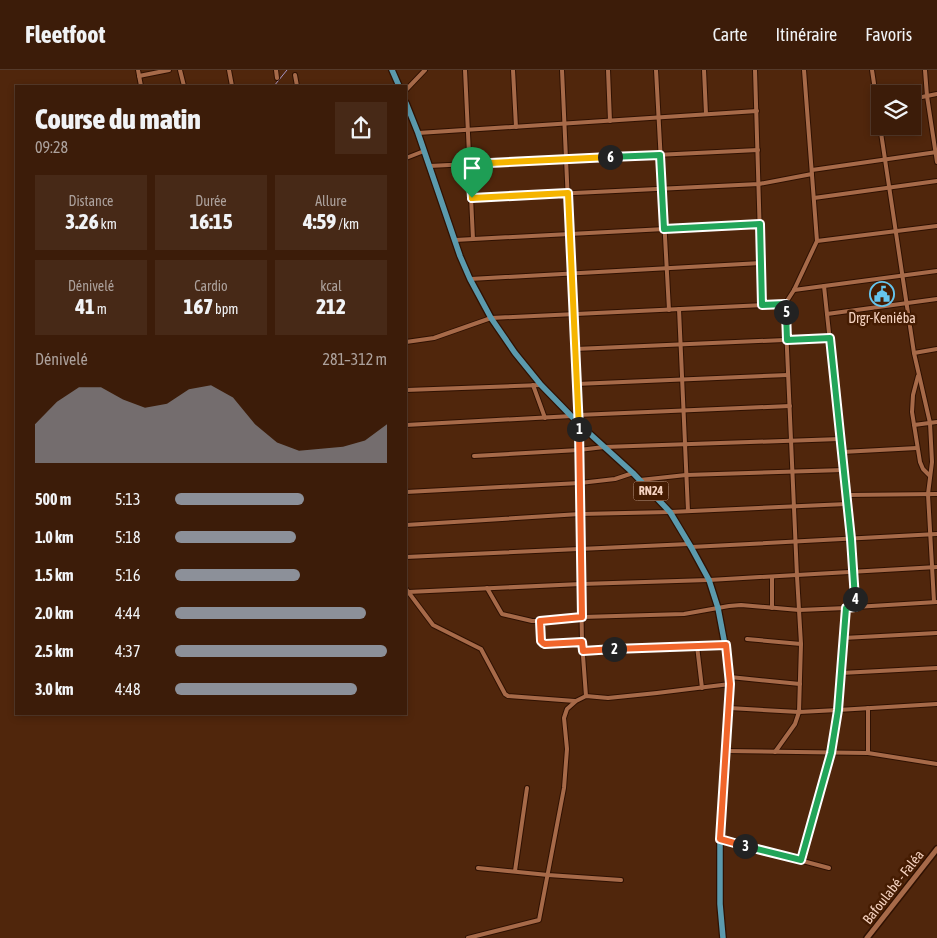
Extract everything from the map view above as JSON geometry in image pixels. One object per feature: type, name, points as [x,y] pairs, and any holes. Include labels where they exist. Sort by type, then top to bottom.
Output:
[{"type":"main road","points":[[392,70],[399,85]]},
{"type":"main road","name":"RN24","points":[[407,106],[470,278],[491,318],[515,353],[541,385],[575,415],[578,423],[633,473],[670,512],[708,580],[718,608],[726,645],[730,681],[730,708],[720,839],[720,904],[723,938]]},
{"type":"main road","name":"Bafoulabé - Faléa","points":[[868,938],[937,849]]},
{"type":"street","points":[[138,70],[141,85]]},
{"type":"street","points":[[139,76],[170,70]]},
{"type":"street","points":[[180,70],[184,85]]},
{"type":"street","points":[[228,70],[232,85]]},
{"type":"street","points":[[276,70],[277,78]]},
{"type":"street","points":[[407,89],[425,70]]},
{"type":"street","points":[[465,70],[473,239]]},
{"type":"street","points":[[513,70],[516,127]]},
{"type":"street","points":[[562,70],[575,349],[575,415]]},
{"type":"street","points":[[608,70],[610,121]]},
{"type":"street","points":[[656,70],[669,310]]},
{"type":"street","points":[[704,70],[706,114]]},
{"type":"street","points":[[756,70],[762,305]]},
{"type":"street","points":[[775,752],[795,724],[799,712],[801,644],[785,304],[794,290],[817,241],[804,70]]},
{"type":"street","points":[[872,70],[875,85]]},
{"type":"street","points":[[925,70],[937,162]]},
{"type":"street","points":[[295,75],[298,85]]},
{"type":"street","points":[[921,97],[937,94]]},
{"type":"street","points":[[418,133],[757,111]]},
{"type":"street","points":[[487,588],[502,614],[532,621],[582,617],[684,614],[741,605],[799,610],[936,602],[935,568],[928,494],[932,462],[930,423],[914,353],[881,135]]},
{"type":"street","points":[[429,166],[758,150]]},
{"type":"street","points":[[407,158],[424,151]]},
{"type":"street","points":[[472,198],[759,184],[812,172],[936,152]]},
{"type":"street","points":[[814,198],[937,181]]},
{"type":"street","points":[[455,240],[760,224]]},
{"type":"street","points":[[817,241],[937,226]]},
{"type":"street","points":[[470,278],[761,263]]},
{"type":"street","points":[[794,290],[937,271]]},
{"type":"street","points":[[824,286],[847,494],[855,607]]},
{"type":"street","points":[[827,314],[937,300]]},
{"type":"street","points":[[407,342],[434,338],[491,318],[785,304]]},
{"type":"street","points":[[679,309],[688,511]]},
{"type":"street","points":[[575,349],[830,338]]},
{"type":"street","points":[[914,353],[937,349]]},
{"type":"street","points":[[918,374],[913,395],[912,412],[920,462],[923,469],[930,476]]},
{"type":"street","points":[[576,384],[788,375]]},
{"type":"street","points":[[533,385],[545,418]]},
{"type":"street","points":[[407,390],[541,385]]},
{"type":"street","points":[[407,425],[575,415],[790,406]]},
{"type":"street","points":[[914,425],[937,422]]},
{"type":"street","points":[[578,423],[582,642],[586,696]]},
{"type":"street","points":[[474,456],[579,450],[604,446],[840,439]]},
{"type":"street","points":[[842,452],[917,448]]},
{"type":"street","points":[[640,480],[686,476],[844,470]]},
{"type":"street","points":[[407,492],[580,483],[615,479],[633,473]]},
{"type":"street","points":[[847,494],[937,494]]},
{"type":"street","points":[[407,525],[580,514],[847,504]]},
{"type":"street","points":[[407,557],[795,542],[937,534]]},
{"type":"street","points":[[407,590],[708,580],[935,568]]},
{"type":"street","points":[[772,577],[772,608]]},
{"type":"street","points":[[407,590],[434,625],[481,649],[505,694],[508,696],[576,701]]},
{"type":"street","points":[[801,860],[831,753],[838,710],[846,608]]},
{"type":"street","points":[[540,621],[541,641],[543,643],[582,642]]},
{"type":"street","points":[[843,638],[937,633]]},
{"type":"street","points":[[747,638],[801,644]]},
{"type":"street","points":[[583,651],[726,645]]},
{"type":"street","points":[[697,646],[702,688]]},
{"type":"street","points":[[840,673],[937,668]]},
{"type":"street","points":[[468,938],[539,920],[564,788],[567,749],[564,718],[567,709],[576,701],[586,696],[608,698],[657,693],[702,688],[730,681],[800,684]]},
{"type":"street","points":[[730,708],[799,712],[937,704]]},
{"type":"street","points":[[868,708],[868,753]]},
{"type":"street","points":[[726,751],[868,753],[937,764]]},
{"type":"street","points":[[515,871],[527,788]]},
{"type":"street","points":[[720,839],[829,868]]},
{"type":"street","points":[[478,868],[621,880]]},
{"type":"waterway","points":[[275,85],[287,70]]},
{"type":"place","name":"Drgr-Keniéba","points":[[882,294]]},
{"type":"route","points":[[660,155],[664,229],[760,224],[762,305],[785,304],[787,340],[830,338],[847,494],[855,607],[846,608],[838,710],[831,753],[801,860],[720,839],[730,708],[730,678],[726,645],[583,651],[582,642],[545,644],[541,641],[540,621],[582,617],[579,450],[568,193],[472,198],[470,164],[660,155]]}]
